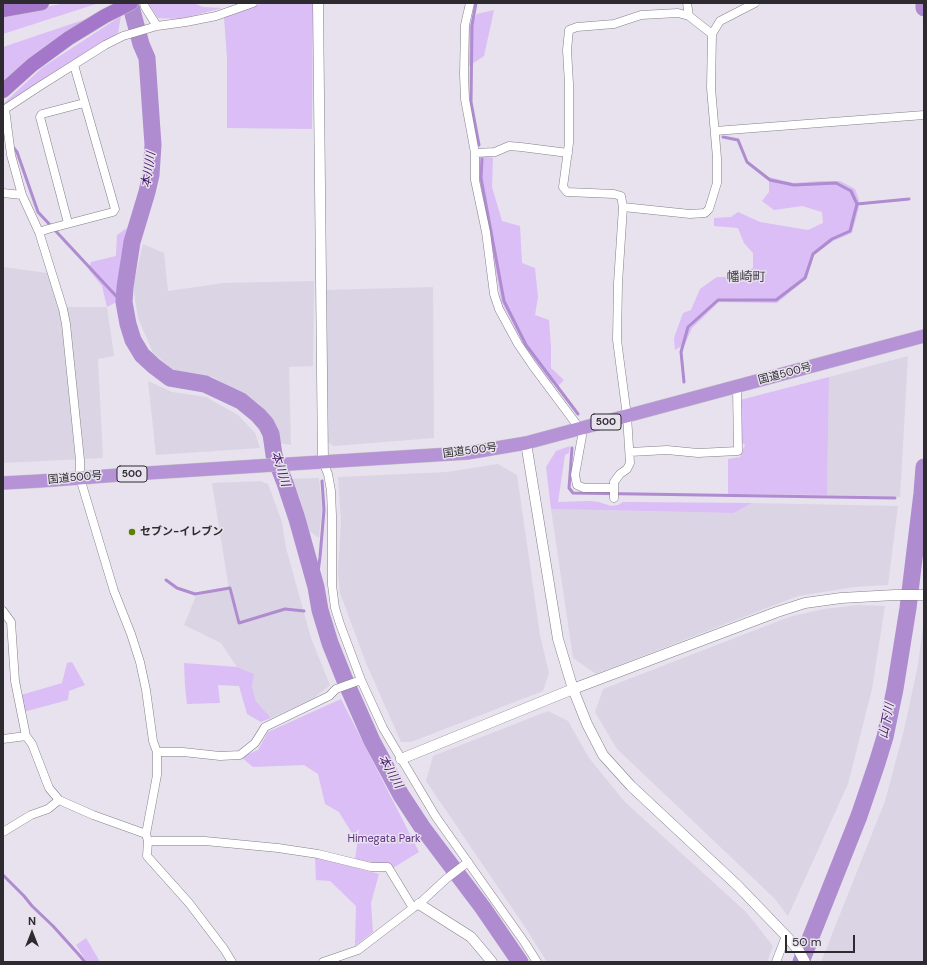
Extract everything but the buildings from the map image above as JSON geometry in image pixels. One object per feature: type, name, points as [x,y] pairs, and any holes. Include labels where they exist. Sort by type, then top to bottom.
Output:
[{"type":"highway","points":[[3,10],[42,3]]},
{"type":"highway","points":[[3,91],[32,65],[75,34],[105,16],[131,3]]},
{"type":"highway","name":"国道500号","points":[[3,483],[467,453],[526,443],[920,337]]},
{"type":"street","points":[[144,3],[154,27]]},
{"type":"street","points":[[232,962],[190,903],[147,856],[147,837],[157,775],[157,752],[153,741],[146,690],[140,662],[114,591],[80,478],[80,460],[66,324],[63,309],[39,232],[22,195],[11,155],[4,110],[105,45],[129,34],[154,27],[216,16],[253,3]]},
{"type":"street","points":[[318,3],[322,462],[328,474],[331,491],[332,585],[335,608],[361,680],[383,728],[466,864],[525,943],[537,962]]},
{"type":"street","points":[[470,3],[465,25],[465,99],[475,153],[475,180],[486,232],[494,294],[499,309],[518,344],[580,429],[582,436],[574,475],[577,485],[584,488],[614,488]]},
{"type":"street","points":[[687,3],[689,16]]},
{"type":"street","points":[[623,207],[690,214],[706,213],[709,209],[717,183],[717,158],[711,88],[712,34],[720,21],[755,3]]},
{"type":"street","points":[[614,498],[614,482],[620,474],[627,469],[630,463],[627,416],[618,340],[618,283],[623,207],[621,196],[614,194],[567,192],[563,186],[569,143],[569,84],[567,50],[569,30],[577,27],[614,24],[641,16],[678,14],[689,16],[712,34]]},
{"type":"street","points":[[39,232],[113,212],[115,209],[74,65]]},
{"type":"street","points":[[68,223],[40,117],[42,114],[84,103]]},
{"type":"street","points":[[715,131],[924,115]]},
{"type":"street","points":[[475,153],[495,152],[509,146],[568,153]]},
{"type":"street","points":[[3,193],[22,195]]},
{"type":"street","points":[[630,452],[667,450],[698,453],[738,451],[737,386]]},
{"type":"street","points":[[526,443],[558,639],[573,689],[587,724],[604,755],[631,786],[738,886],[799,951],[805,962]]},
{"type":"street","points":[[401,759],[573,689],[805,603],[841,598],[922,595]]},
{"type":"street","points":[[3,611],[11,622],[15,680],[26,736],[32,744],[49,788],[59,800],[147,837],[278,848],[318,854],[371,867],[388,867],[416,906],[472,938],[492,962]]},
{"type":"street","points":[[157,752],[183,752],[220,756],[240,755],[255,743],[266,727],[328,696],[336,689],[361,680]]},
{"type":"street","points":[[3,739],[26,736]]},
{"type":"street","points":[[3,832],[31,815],[48,809],[59,800]]},
{"type":"street","points":[[323,962],[358,950],[416,906],[446,879],[466,864]]},
{"type":"street","points":[[776,962],[787,938]]},
{"type":"shaded area","points":[[143,244],[164,253],[168,291],[224,283],[314,281],[313,366],[289,367],[291,445],[278,443],[274,422],[259,404],[213,377],[176,372],[153,353],[138,318],[133,286]]},
{"type":"shaded area","points":[[3,267],[47,273],[61,307],[107,307],[114,356],[98,359],[103,458],[3,463]]},
{"type":"shaded area","points":[[433,287],[434,438],[334,446],[327,442],[326,290]]},
{"type":"shaded area","points":[[908,356],[900,497],[827,495],[829,377]]},
{"type":"shaded area","points":[[148,381],[172,392],[206,397],[238,415],[255,433],[260,448],[156,455]]},
{"type":"shaded area","points":[[498,464],[517,475],[540,635],[549,673],[543,691],[411,742],[401,742],[366,663],[340,593],[338,573],[341,521],[338,477],[447,472]]},
{"type":"shaded area","points":[[319,478],[322,509],[319,538],[309,531],[291,479]]},
{"type":"shaded area","points":[[260,481],[268,484],[282,522],[286,548],[311,638],[330,685],[313,699],[271,718],[256,701],[252,687],[253,674],[237,667],[221,643],[184,625],[196,596],[229,589],[212,483]]},
{"type":"shaded area","points":[[752,503],[898,506],[888,585],[855,587],[798,596],[596,674],[573,658],[551,509],[734,513]]},
{"type":"shaded area","points":[[858,605],[885,606],[872,689],[848,784],[788,916],[774,898],[617,749],[595,712],[603,689],[789,617],[823,609]]},
{"type":"shaded area","points":[[924,619],[924,962],[821,962],[885,801],[904,730],[918,665]]},
{"type":"shaded area","points":[[548,711],[568,721],[589,758],[625,802],[746,912],[773,946],[767,962],[547,962],[426,781],[433,756]]},
{"type":"green space","points":[[66,3],[99,3],[3,34],[3,15]]},
{"type":"green space","points":[[148,3],[194,3],[203,7],[222,8],[181,19],[158,18]]},
{"type":"green space","points":[[263,3],[313,3],[312,129],[227,128],[227,58],[224,17]]},
{"type":"green space","points":[[494,10],[484,56],[469,66],[469,26],[477,14]]},
{"type":"green space","points":[[121,16],[118,33],[38,82],[3,108],[3,104],[43,67]]},
{"type":"green space","points":[[86,19],[43,49],[12,73],[3,83],[3,47]]},
{"type":"green space","points":[[478,155],[493,158],[492,187],[502,221],[520,226],[522,263],[535,268],[538,297],[535,315],[549,320],[551,368],[564,380],[558,386],[550,382],[524,345],[501,301],[480,179]]},
{"type":"green space","points":[[769,177],[793,183],[840,181],[855,189],[859,200],[859,207],[852,233],[833,241],[814,255],[807,278],[777,303],[719,302],[692,328],[685,344],[675,350],[674,338],[683,313],[691,310],[700,289],[717,277],[739,277],[753,268],[753,253],[744,243],[738,228],[714,226],[714,218],[731,217],[738,212],[760,222],[808,230],[823,223],[822,212],[802,206],[774,210],[762,201],[769,192]]},
{"type":"green space","points":[[127,228],[118,301],[107,307],[102,286],[89,270],[91,262],[116,256],[117,235]]},
{"type":"green space","points":[[829,377],[827,495],[728,494],[728,459],[740,457],[745,445],[739,440],[740,400]]},
{"type":"green space","points":[[570,446],[569,453],[565,455],[558,502],[589,501],[599,502],[611,506],[618,505],[623,502],[752,503],[734,513],[551,509],[546,467],[556,451]]},
{"type":"green space","points":[[72,662],[85,685],[69,691],[68,700],[23,712],[21,695],[62,683],[67,663]]},
{"type":"green space","points":[[184,663],[237,667],[254,674],[252,687],[256,701],[271,718],[261,722],[247,714],[239,686],[218,685],[220,703],[187,704]]},
{"type":"green space","name":"Himegata Park","points":[[341,699],[419,852],[393,868],[390,865],[355,860],[359,829],[353,835],[339,812],[325,804],[318,774],[304,765],[253,767],[241,757],[258,750],[268,732]]},
{"type":"green space","points":[[315,857],[379,874],[371,903],[373,932],[355,946],[356,906],[330,881],[316,880]]},
{"type":"green space","points":[[86,938],[100,962],[87,962],[76,945]]},
{"type":"waterway","name":"本川川","points":[[130,3],[141,44],[147,58],[153,145],[151,175],[132,242],[125,287],[124,302],[133,340],[142,355],[170,378],[205,384],[241,401],[258,415],[266,424],[271,434],[274,455],[297,519],[330,643],[372,741],[401,795],[422,827],[483,908],[520,962]]},
{"type":"waterway","points":[[476,3],[472,25],[471,102],[479,145]]},
{"type":"waterway","name":"山下川","points":[[924,3],[924,8]]},
{"type":"waterway","points":[[723,137],[738,140],[747,162],[770,180],[794,185],[836,183],[851,191],[857,204],[909,199]]},
{"type":"waterway","points":[[12,146],[17,152],[38,212],[117,297],[124,302]]},
{"type":"waterway","points":[[482,159],[481,178],[504,301],[526,345],[578,414]]},
{"type":"waterway","points":[[684,382],[681,352],[688,327],[718,300],[776,300],[805,278],[813,254],[832,239],[850,231],[857,204]]},
{"type":"waterway","points":[[572,448],[569,488],[573,493],[895,498]]},
{"type":"waterway","name":"山下川","points":[[801,962],[859,816],[885,737],[895,689],[908,608],[924,467]]},
{"type":"waterway","points":[[316,587],[324,510],[322,481]]},
{"type":"waterway","points":[[166,580],[177,588],[195,594],[230,588],[239,623],[285,609],[304,611]]},
{"type":"waterway","points":[[3,875],[53,926],[85,962]]},
{"type":"place","name":"セブン-イレブン","points":[[132,532]]},
{"type":"district","name":"幡崎町","points":[[746,278]]}]
